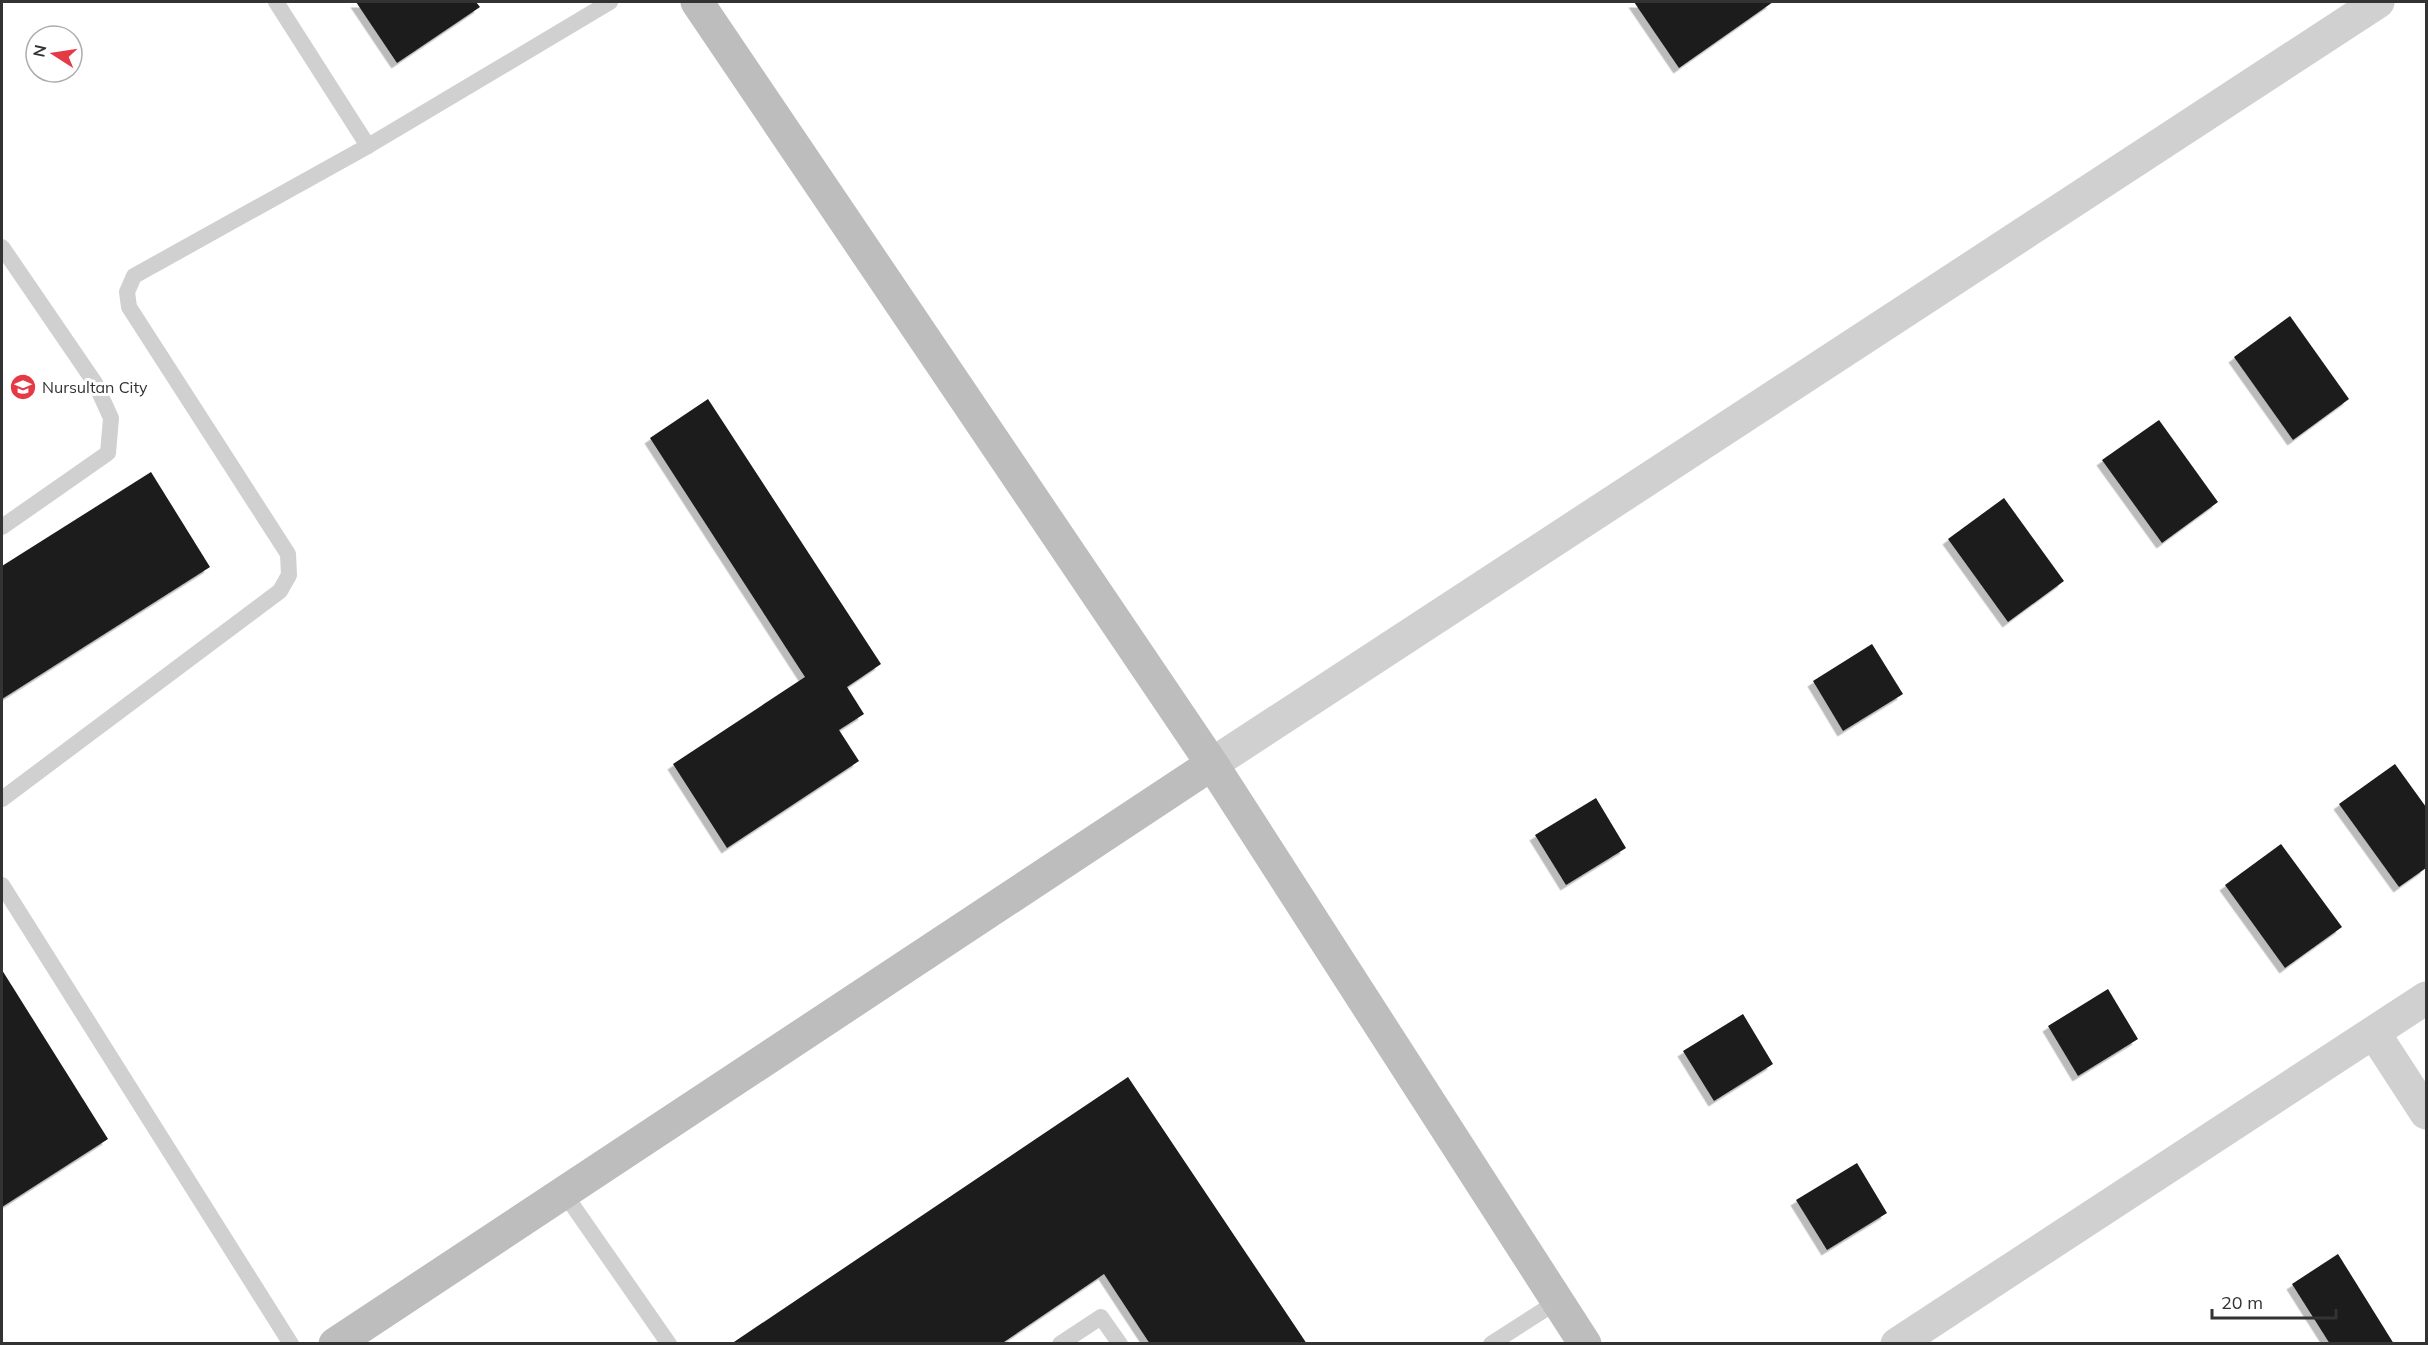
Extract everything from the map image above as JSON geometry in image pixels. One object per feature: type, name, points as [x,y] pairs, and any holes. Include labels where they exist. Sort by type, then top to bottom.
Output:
[{"type":"street","points":[[697,2],[1212,764],[1585,1344]]},
{"type":"street","points":[[335,1344],[1212,764],[2378,2]]},
{"type":"street","points":[[1897,1344],[2427,998]]},
{"type":"street","points":[[2374,1033],[2427,1113]]},
{"type":"lane","points":[[276,2],[368,146]]},
{"type":"lane","points":[[2,799],[280,591],[289,575],[288,554],[129,307],[127,292],[134,276],[368,146],[610,2]]},
{"type":"lane","points":[[2,247],[95,383],[111,418],[108,453],[2,527]]},
{"type":"lane","points":[[2,885],[291,1344]]},
{"type":"lane","points":[[564,1193],[669,1344]]},
{"type":"lane","points":[[1491,1344],[1558,1301]]},
{"type":"lane","points":[[1060,1344],[1101,1317],[1119,1344]]},
{"type":"building","points":[[356,2],[476,2],[480,7],[397,63]]},
{"type":"building","points":[[1634,2],[1773,2],[1679,68]]},
{"type":"building","points":[[2290,316],[2349,399],[2293,440],[2234,357]]},
{"type":"building","points":[[708,399],[881,664],[847,687],[864,714],[839,730],[859,761],[727,848],[673,764],[805,677],[650,438]]},
{"type":"building","points":[[2159,420],[2218,502],[2162,543],[2102,460]]},
{"type":"building","points":[[151,472],[210,567],[2,699],[2,566]]},
{"type":"building","points":[[2004,498],[2064,581],[2008,622],[1948,539]]},
{"type":"building","points":[[1872,644],[1903,694],[1843,731],[1813,681]]},
{"type":"building","points":[[2395,764],[2426,807],[2426,868],[2399,887],[2339,804]]},
{"type":"building","points":[[1596,798],[1626,848],[1566,885],[1535,835]]},
{"type":"building","points":[[2281,844],[2342,927],[2285,968],[2225,885]]},
{"type":"building","points":[[2,970],[108,1139],[2,1207]]},
{"type":"building","points":[[2108,989],[2138,1039],[2078,1076],[2048,1026]]},
{"type":"building","points":[[1743,1014],[1773,1064],[1714,1101],[1683,1051]]},
{"type":"building","points":[[1128,1077],[1307,1344],[1150,1344],[1104,1274],[1001,1344],[731,1344]]},
{"type":"building","points":[[1857,1163],[1887,1213],[1827,1250],[1796,1200]]},
{"type":"building","points":[[2338,1254],[2394,1344],[2330,1344],[2292,1284]]},
{"type":"place","name":"Nursultan City","points":[[23,387]]}]
